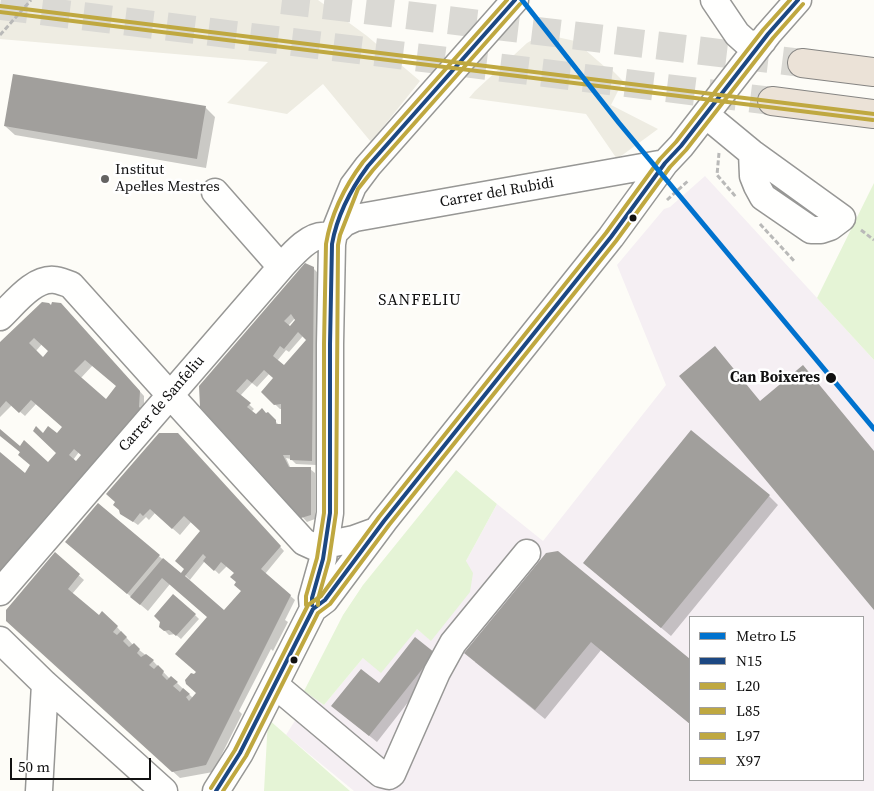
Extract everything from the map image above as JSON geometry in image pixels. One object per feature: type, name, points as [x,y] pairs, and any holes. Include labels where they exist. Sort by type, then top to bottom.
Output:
[{"type":"highway","points":[[802,63],[874,72]]},
{"type":"highway","points":[[772,101],[874,114]]},
{"type":"street","points":[[313,609],[312,598],[323,559],[330,514],[330,344],[333,238],[354,186],[368,166],[516,0]]},
{"type":"street","points":[[714,0],[742,40],[754,44],[763,41]]},
{"type":"street","points":[[216,791],[240,753],[313,609],[325,600],[376,531],[610,237],[665,163],[681,146],[763,41],[798,0]]},
{"type":"street","points":[[706,115],[752,153]]},
{"type":"street","name":"Carrer del Rubidi","points":[[333,238],[344,223],[355,218],[665,163]]},
{"type":"street","points":[[215,192],[281,266]]},
{"type":"street","name":"Carrer de Sanfeliu","points":[[0,592],[281,266],[315,236],[333,238]]},
{"type":"street","points":[[0,317],[34,286],[41,282],[54,280],[71,284],[304,542],[315,547],[354,539],[376,531]]},
{"type":"street","points":[[397,784],[392,774],[437,672],[453,643],[527,553]]},
{"type":"street","points":[[0,640],[45,684],[164,791]]},
{"type":"street","points":[[38,791],[45,684]]},
{"type":"street","points":[[275,685],[381,774],[397,784]]},
{"type":"path","points":[[0,35],[31,0]]},
{"type":"path","points":[[717,176],[719,150]]},
{"type":"path","points":[[672,196],[689,180]]},
{"type":"shaded area","points":[[8,0],[318,0],[367,36],[420,81],[371,142],[323,84],[287,114],[227,103],[268,62],[0,39],[0,12]]},
{"type":"shaded area","points":[[543,34],[575,41],[605,67],[611,69],[623,81],[611,105],[658,129],[617,159],[586,114],[469,98],[527,43]]},
{"type":"shaded area","points":[[705,176],[874,360],[874,791],[354,791],[286,735],[311,695],[324,705],[363,658],[417,629],[431,640],[466,561],[497,504],[543,541],[666,385],[617,265],[664,209],[670,207]]},
{"type":"green space","points":[[874,183],[874,360],[817,298]]},
{"type":"green space","points":[[456,470],[497,504],[466,561],[473,573],[470,592],[431,641],[417,629],[381,673],[363,658],[324,705],[304,691],[343,615],[363,585]]},
{"type":"green space","points":[[268,719],[350,791],[264,791]]},
{"type":"building","points":[[13,74],[206,106],[197,159],[4,126]]},
{"type":"building","points":[[305,263],[314,267],[312,461],[290,460],[290,455],[283,455],[289,467],[311,467],[311,515],[301,518],[200,407],[199,386]],"holes":[[[291,314],[295,320],[290,326],[284,321]],[[298,332],[306,340],[284,365],[273,356],[280,346],[284,349]],[[264,370],[273,378],[261,392],[274,405],[281,404],[281,424],[276,424],[276,420],[262,408],[256,414],[247,407],[251,403],[236,391],[247,379],[252,383]]]},
{"type":"building","points":[[42,302],[51,305],[52,302],[61,303],[140,391],[139,407],[142,409],[0,573],[0,452],[25,473],[30,465],[18,455],[20,452],[0,436],[0,429],[20,446],[24,440],[48,462],[56,453],[33,431],[36,426],[43,433],[48,426],[57,433],[62,427],[31,400],[19,413],[6,401],[0,408],[0,342]],"holes":[[[34,338],[48,351],[43,357],[29,343]],[[85,360],[116,386],[106,399],[74,371]],[[74,449],[81,455],[76,461],[69,455]]]},
{"type":"building","points":[[715,346],[760,401],[803,365],[874,451],[874,610],[679,376]]},
{"type":"building","points":[[691,430],[770,495],[661,628],[583,563]]},
{"type":"building","points":[[159,433],[178,433],[281,546],[261,569],[291,595],[206,765],[172,772],[6,621],[6,610],[55,552],[80,574],[68,589],[99,615],[102,611],[118,626],[113,632],[117,635],[121,631],[127,637],[123,641],[129,647],[134,643],[140,649],[137,653],[141,657],[146,654],[154,660],[149,665],[154,669],[158,665],[164,671],[162,675],[167,680],[171,676],[178,682],[173,686],[180,692],[183,688],[190,694],[186,697],[189,701],[196,693],[186,684],[185,680],[191,673],[194,674],[196,672],[175,654],[207,617],[162,578],[140,605],[130,597],[163,558],[181,573],[184,569],[175,561],[200,531],[184,516],[172,529],[150,509],[143,516],[140,513],[133,522],[120,514],[119,510],[113,505],[115,502],[106,494]],"holes":[[[203,554],[206,557],[203,561],[214,571],[221,562],[234,573],[230,577],[236,582],[234,585],[241,591],[224,610],[185,576]]]},
{"type":"building","points":[[98,503],[160,555],[127,594],[65,542]]},
{"type":"building","points":[[558,551],[689,658],[689,723],[591,642],[535,710],[464,653],[546,553]]},
{"type":"building","points":[[173,594],[196,614],[176,636],[169,630],[164,631],[159,627],[160,622],[154,616]]},
{"type":"building","points":[[415,637],[435,653],[369,736],[331,706],[361,669],[379,683]]},
{"type":"tunnel","points":[[282,0],[802,63]]},
{"type":"tunnel","points":[[0,6],[772,101]]},
{"type":"metro line","name":"L5","points":[[522,0],[619,123],[874,429]]},
{"type":"transit line","name":"L85","points":[[306,605],[306,596],[317,558],[324,513],[326,244],[331,222],[350,181],[363,162],[507,0]]},
{"type":"transit line","name":"N15","points":[[312,605],[312,598],[323,559],[330,513],[332,244],[337,223],[350,193],[368,166],[515,0]]},
{"type":"transit line","name":"L85","points":[[211,788],[235,750],[308,605],[321,596],[379,517],[606,233],[660,159],[676,142],[763,30],[790,0]]},
{"type":"transit line","name":"N15","points":[[216,791],[240,753],[313,609],[325,600],[384,521],[611,237],[665,163],[681,146],[768,34],[798,0]]},
{"type":"transit line","name":"L20","points":[[318,605],[329,560],[336,513],[338,245],[340,235],[358,189],[520,4]]},
{"type":"transit line","name":"L20","points":[[223,791],[246,756],[318,613],[330,604],[389,525],[616,241],[670,167],[686,150],[773,38],[803,4]]},
{"type":"transit line","name":"L97","points":[[0,6],[874,114]]},
{"type":"transit line","name":"X97","points":[[0,12],[873,120]]},
{"type":"place","name":"Institut Apel·les Mestres","points":[[105,179]]},
{"type":"place","name":"Can Boixeres","points":[[831,378]]},
{"type":"district","name":"SANFELIU","points":[[420,301]]}]
